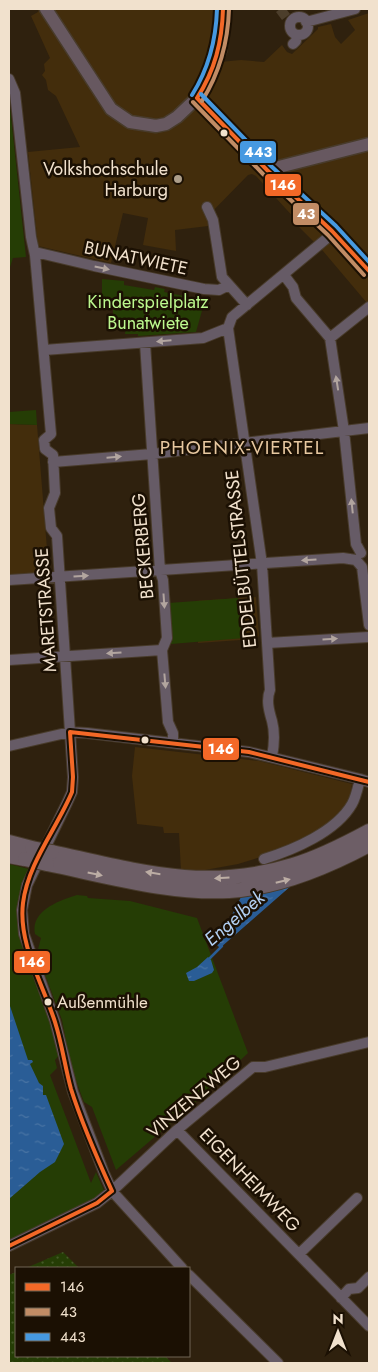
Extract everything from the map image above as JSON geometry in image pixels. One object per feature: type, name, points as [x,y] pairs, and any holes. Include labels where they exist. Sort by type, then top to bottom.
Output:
[{"type":"highway","points":[[201,885],[294,865],[317,856],[369,830]]},
{"type":"highway","points":[[9,842],[29,853],[50,858],[142,872],[201,885],[248,889],[292,879],[323,867],[369,845]]},
{"type":"highway","points":[[9,856],[29,853]]},
{"type":"main road","points":[[46,9],[111,109],[124,120],[144,126],[166,124],[177,117],[197,98],[209,79],[220,51],[223,32],[223,9]]},
{"type":"main road","points":[[197,98],[267,170],[369,144]]},
{"type":"street","points":[[306,22],[306,32],[295,39],[289,19],[300,18],[306,22],[355,9]]},
{"type":"street","name":"MARETSTRASSE","points":[[9,79],[15,94],[31,237],[35,252],[44,350],[51,434],[44,440],[45,449],[53,455],[55,493],[49,508],[50,528],[57,536],[73,777],[72,792],[33,870],[25,892],[22,917],[26,944],[55,1021],[73,1092],[112,1191],[181,1267]]},
{"type":"street","points":[[267,170],[332,232],[369,271]]},
{"type":"street","points":[[207,207],[213,220],[222,278],[247,305]]},
{"type":"street","points":[[44,350],[203,338],[228,328],[232,317],[332,232]]},
{"type":"street","name":"BUNATWIETE","points":[[35,252],[142,277],[210,290],[220,290],[229,285]]},
{"type":"street","points":[[284,274],[293,287],[296,298],[330,338],[344,431],[356,544],[362,556],[369,625]]},
{"type":"street","points":[[330,338],[369,306]]},
{"type":"street","name":"EDDELBÜTTELSTRASSE","points":[[228,328],[262,564],[270,690],[268,695],[269,715],[272,720],[274,746],[272,757]]},
{"type":"street","name":"BECKERBERG","points":[[145,343],[160,571],[163,580],[167,638],[162,650],[168,722],[173,733],[173,744]]},
{"type":"street","points":[[53,462],[152,454],[369,428]]},
{"type":"street","points":[[9,580],[362,556]]},
{"type":"street","points":[[267,643],[369,637]]},
{"type":"street","points":[[9,660],[162,650]]},
{"type":"street","points":[[9,746],[70,732],[87,733],[249,752],[366,779],[352,804],[338,820],[306,842],[284,853],[264,859]]},
{"type":"street","name":"VINZENZWEG","points":[[9,1246],[97,1203],[177,1130],[253,1067],[265,1067],[369,1042]]},
{"type":"street","name":"EIGENHEIMWEG","points":[[177,1130],[369,1326]]},
{"type":"street","name":"EIGENHEIMWEG","points":[[299,1254],[357,1198]]},
{"type":"street","points":[[190,1276],[275,1362]]},
{"type":"street","points":[[341,1298],[349,1289],[358,1288],[369,1277]]},
{"type":"shaded area","points":[[39,9],[226,9],[220,62],[241,60],[264,62],[282,45],[287,52],[292,54],[318,27],[331,24],[335,37],[341,44],[355,30],[348,20],[369,13],[369,301],[367,303],[323,251],[297,225],[299,223],[256,176],[252,174],[248,175],[207,217],[208,226],[175,230],[176,251],[143,245],[148,218],[123,213],[111,263],[38,246],[28,152],[80,147],[56,96],[48,90],[46,80],[42,75],[45,71],[44,64],[50,58],[31,16],[38,12]]},
{"type":"shaded area","points":[[9,424],[37,425],[49,574],[9,575]]},
{"type":"shaded area","points":[[256,597],[259,636],[255,639],[198,643],[195,601]]},
{"type":"shaded area","points":[[135,747],[259,761],[352,784],[348,807],[332,823],[277,852],[238,864],[205,870],[181,871],[179,833],[164,833],[163,827],[137,824],[132,776]]},
{"type":"green space","points":[[9,98],[26,257],[13,258],[9,270]]},
{"type":"green space","name":"Kinderspielplatz Bunatwiete","points":[[102,279],[124,281],[124,285],[154,290],[155,287],[165,289],[164,292],[205,300],[196,332],[138,336],[138,334],[125,334],[126,324],[113,324],[113,299],[102,298]]},
{"type":"green space","points":[[36,410],[37,425],[9,424],[9,412]]},
{"type":"green space","points":[[238,598],[241,620],[243,620],[244,638],[171,644],[168,603]]},
{"type":"green space","points":[[9,864],[33,870],[22,910],[62,1052],[55,1060],[57,1068],[50,1075],[91,1183],[96,1172],[105,1195],[9,1242]]},
{"type":"green space","points":[[77,895],[87,896],[88,898],[130,901],[197,918],[248,1053],[205,1094],[116,1170],[92,1107],[84,1102],[82,1097],[71,1066],[62,1020],[37,953],[41,938],[35,934],[37,919],[55,903]]},
{"type":"green space","points":[[63,1252],[78,1267],[28,1267]]},
{"type":"green space","points":[[15,1272],[15,1357],[166,1357],[172,1363],[9,1363],[9,1275]]},
{"type":"water","points":[[292,885],[220,948],[217,945],[221,939],[220,927],[232,915],[242,895]]},
{"type":"water","points":[[208,957],[214,970],[212,973],[194,981],[189,981],[186,973],[197,967]]},
{"type":"water","points":[[9,1003],[28,1060],[33,1062],[30,1064],[39,1083],[43,1086],[43,1095],[46,1095],[64,1144],[55,1162],[40,1172],[9,1199]]},
{"type":"waterway","name":"Engelbek","points":[[208,960],[222,946]]},
{"type":"tunnel","points":[[280,9],[286,17]]},
{"type":"transit line","name":"443","points":[[192,95],[203,75],[210,54],[215,32],[217,9]]},
{"type":"transit line","name":"146","points":[[197,98],[213,66],[221,33],[223,9]]},
{"type":"transit line","name":"43","points":[[202,101],[214,79],[222,57],[227,34],[229,9]]},
{"type":"transit line","name":"443","points":[[201,94],[271,166],[336,226],[369,262]]},
{"type":"transit line","name":"146","points":[[197,98],[267,170],[332,231],[369,271]]},
{"type":"transit line","name":"43","points":[[193,102],[263,174],[328,235],[364,275]]},
{"type":"transit line","name":"146","points":[[70,732],[72,792],[31,874],[26,888],[22,918],[28,949],[60,1039],[71,1089],[95,1153],[112,1191]]},
{"type":"transit line","name":"146","points":[[70,732],[249,752],[369,782]]},
{"type":"transit line","name":"146","points":[[9,1246],[97,1203],[112,1191]]},
{"type":"place","name":"Volkshochschule Harburg","points":[[178,179]]},
{"type":"place","name":"Außenmühle","points":[[48,1002]]},
{"type":"district","name":"PHOENIX-VIERTEL","points":[[242,447]]}]
